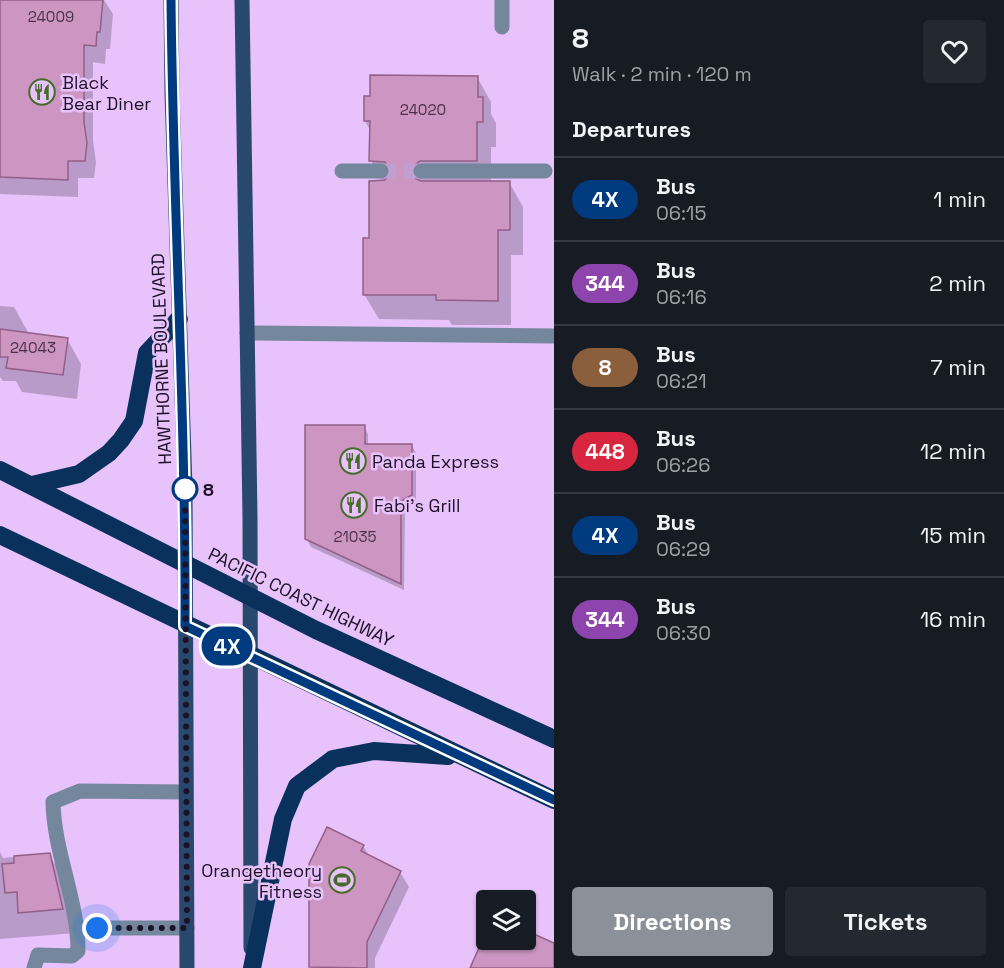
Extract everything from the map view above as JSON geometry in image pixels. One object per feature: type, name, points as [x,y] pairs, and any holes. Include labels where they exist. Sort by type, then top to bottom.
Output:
[{"type":"highway","points":[[32,485],[79,474],[108,453],[121,440],[134,421],[147,353],[180,319]]},
{"type":"highway","name":"PACIFIC COAST HIGHWAY","points":[[0,471],[32,485],[316,630],[554,739]]},
{"type":"highway","points":[[0,535],[185,626],[554,800]]},
{"type":"highway","points":[[251,968],[282,819],[297,786],[333,759],[374,751],[464,758]]},
{"type":"main road","name":"HAWTHORNE BOULEVARD","points":[[171,0],[185,564],[187,968]]},
{"type":"main road","points":[[242,0],[248,333],[251,968]]},
{"type":"lane","points":[[502,0],[502,27]]},
{"type":"lane","points":[[342,171],[381,171]]},
{"type":"lane","points":[[422,171],[545,171]]},
{"type":"lane","points":[[248,333],[554,336]]},
{"type":"lane","points":[[34,968],[38,956],[72,956],[78,951],[78,928],[57,841],[52,802],[80,791],[185,792]]},
{"type":"lane","points":[[78,928],[187,928]]},
{"type":"building","name":"Black Bear Diner","points":[[0,0],[103,0],[100,32],[97,32],[96,46],[84,45],[84,122],[87,143],[85,161],[68,161],[68,180],[0,177]]},
{"type":"building","points":[[370,75],[478,76],[478,97],[483,97],[483,122],[477,122],[477,161],[420,161],[413,166],[411,172],[416,179],[421,181],[510,181],[510,230],[498,230],[498,301],[436,300],[436,295],[363,295],[363,238],[369,238],[369,181],[385,180],[391,172],[385,162],[369,161],[370,121],[364,121],[364,96],[370,96]]},
{"type":"building","points":[[0,329],[68,338],[63,375],[6,368],[8,357],[0,357]]},
{"type":"building","points":[[305,425],[365,425],[365,444],[412,444],[412,495],[401,501],[401,584],[305,539]]},
{"type":"building","points":[[327,827],[364,845],[361,851],[401,871],[367,942],[367,968],[309,967],[309,864]]},
{"type":"building","points":[[50,853],[63,909],[18,913],[17,892],[5,893],[2,864],[14,863],[14,856]]},
{"type":"building","points":[[536,935],[554,943],[554,968],[470,968],[478,950],[536,950]]},
{"type":"tunnel","points":[[381,171],[421,171]]},
{"type":"bus line","name":"4X","points":[[171,0],[185,487],[185,626],[554,800]]},
{"type":"place","name":"Black Bear Diner","points":[[42,92]]},
{"type":"place","name":"Panda Express","points":[[353,461]]},
{"type":"place","name":"8","points":[[185,489]]},
{"type":"place","name":"Fabi's Grill","points":[[354,505]]},
{"type":"place","name":"Orangetheory Fitness","points":[[342,880]]},
{"type":"route","points":[[97,928],[187,928],[185,487],[185,489]]}]
